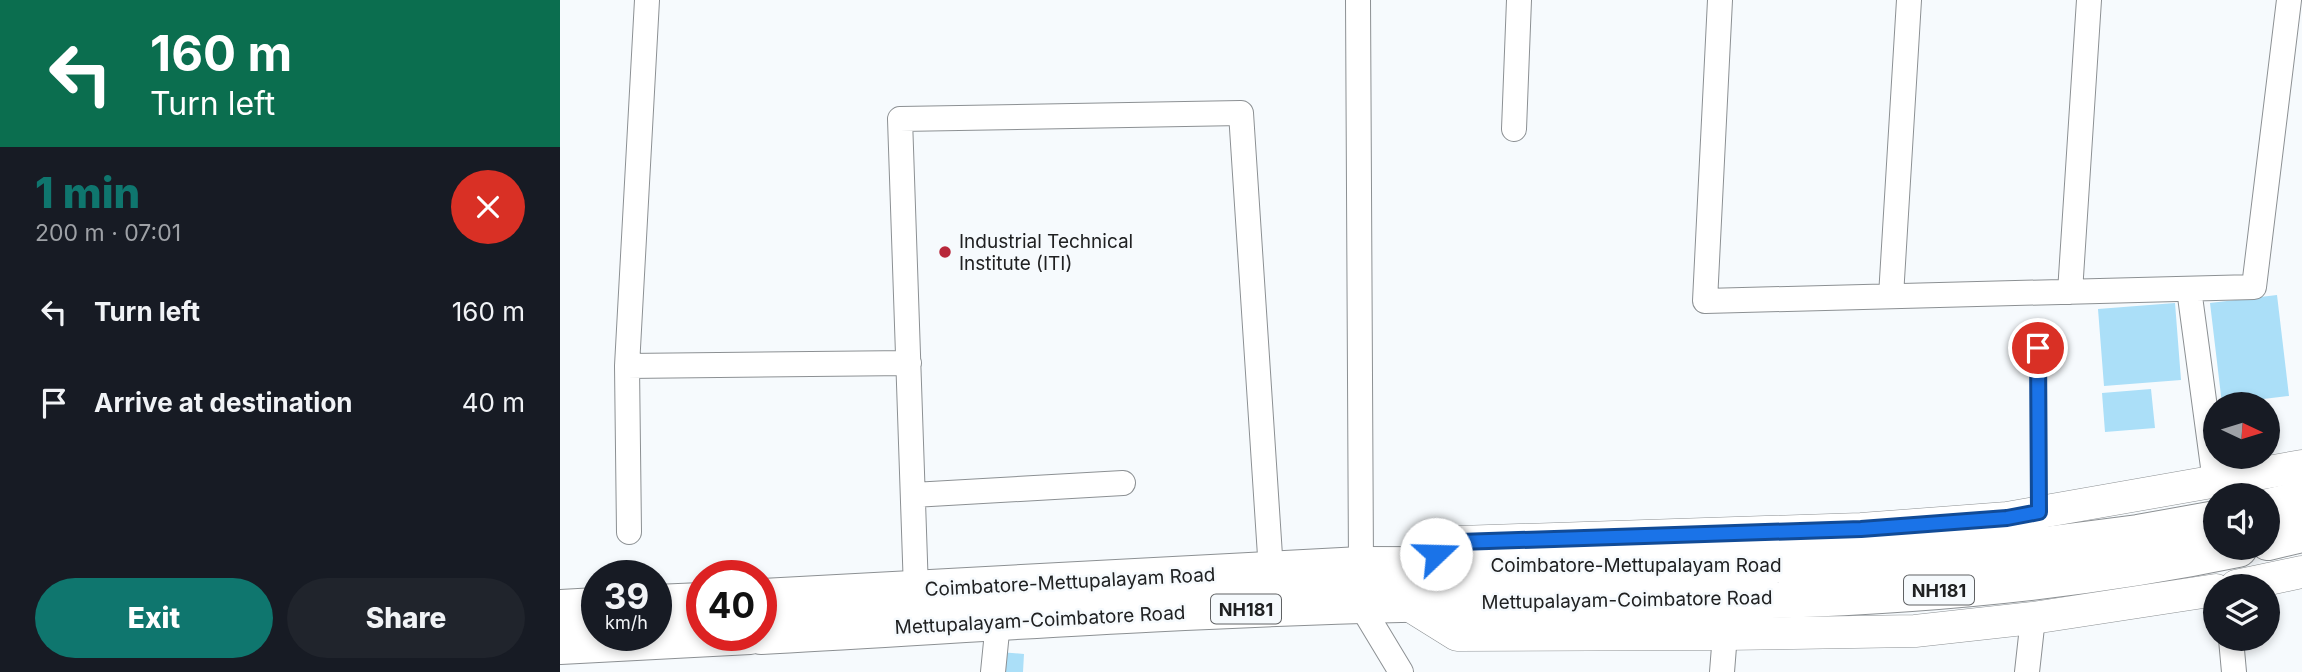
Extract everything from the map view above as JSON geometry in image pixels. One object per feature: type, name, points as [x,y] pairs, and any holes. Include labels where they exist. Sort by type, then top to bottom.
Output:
[{"type":"highway","points":[[2280,505],[2302,500]]},
{"type":"highway","name":"Coimbatore-Mettupalayam Road","points":[[777,597],[1361,566],[1731,567],[2045,546],[2142,550],[2203,525]]},
{"type":"highway","points":[[2280,538],[2302,533]]},
{"type":"highway","name":"Mettupalayam-Coimbatore Road","points":[[777,634],[1404,602],[1731,600],[1909,593],[2049,580],[2142,550],[2203,549]]},
{"type":"highway","points":[[560,609],[581,608]]},
{"type":"highway","points":[[560,645],[686,638]]},
{"type":"street","points":[[629,531],[628,366],[647,0]]},
{"type":"street","points":[[1358,0],[1361,566]]},
{"type":"street","points":[[1514,129],[1518,0]]},
{"type":"street","points":[[1720,0],[1705,301],[2254,288],[2289,0]]},
{"type":"street","points":[[1891,296],[1909,0]]},
{"type":"street","points":[[2070,292],[2088,0]]},
{"type":"street","points":[[916,590],[900,119],[1241,113],[1271,571]]},
{"type":"street","points":[[2189,289],[2215,482]]},
{"type":"street","points":[[628,366],[909,363]]},
{"type":"street","points":[[1413,566],[1459,542],[1861,529],[2007,518],[2302,466]]},
{"type":"street","points":[[913,495],[1123,483]]},
{"type":"street","points":[[2280,577],[2302,572]]},
{"type":"street","points":[[1404,602],[1457,635],[1725,635],[1915,631],[2033,618],[2203,592]]},
{"type":"street","points":[[1360,604],[1401,672]]},
{"type":"street","points":[[2026,672],[2033,618]]},
{"type":"street","points":[[993,672],[998,622]]},
{"type":"street","points":[[1722,672],[1725,635]]},
{"type":"street","points":[[2232,651],[2234,672]]},
{"type":"lane","points":[[2038,348],[2039,512]]},
{"type":"building","points":[[2277,295],[2289,396],[2280,397],[2280,392],[2221,392],[2210,303]]},
{"type":"building","points":[[2175,303],[2181,380],[2104,386],[2098,309]]},
{"type":"building","points":[[2151,389],[2155,428],[2105,432],[2102,393]]},
{"type":"building","points":[[1000,652],[1024,654],[1023,672],[998,672]]},
{"type":"place","name":"Industrial Technical Institute (ITI)","points":[[945,252]]},
{"type":"route","points":[[1436,554],[1459,542],[1861,529],[2007,518],[2039,512],[2038,348]]}]
